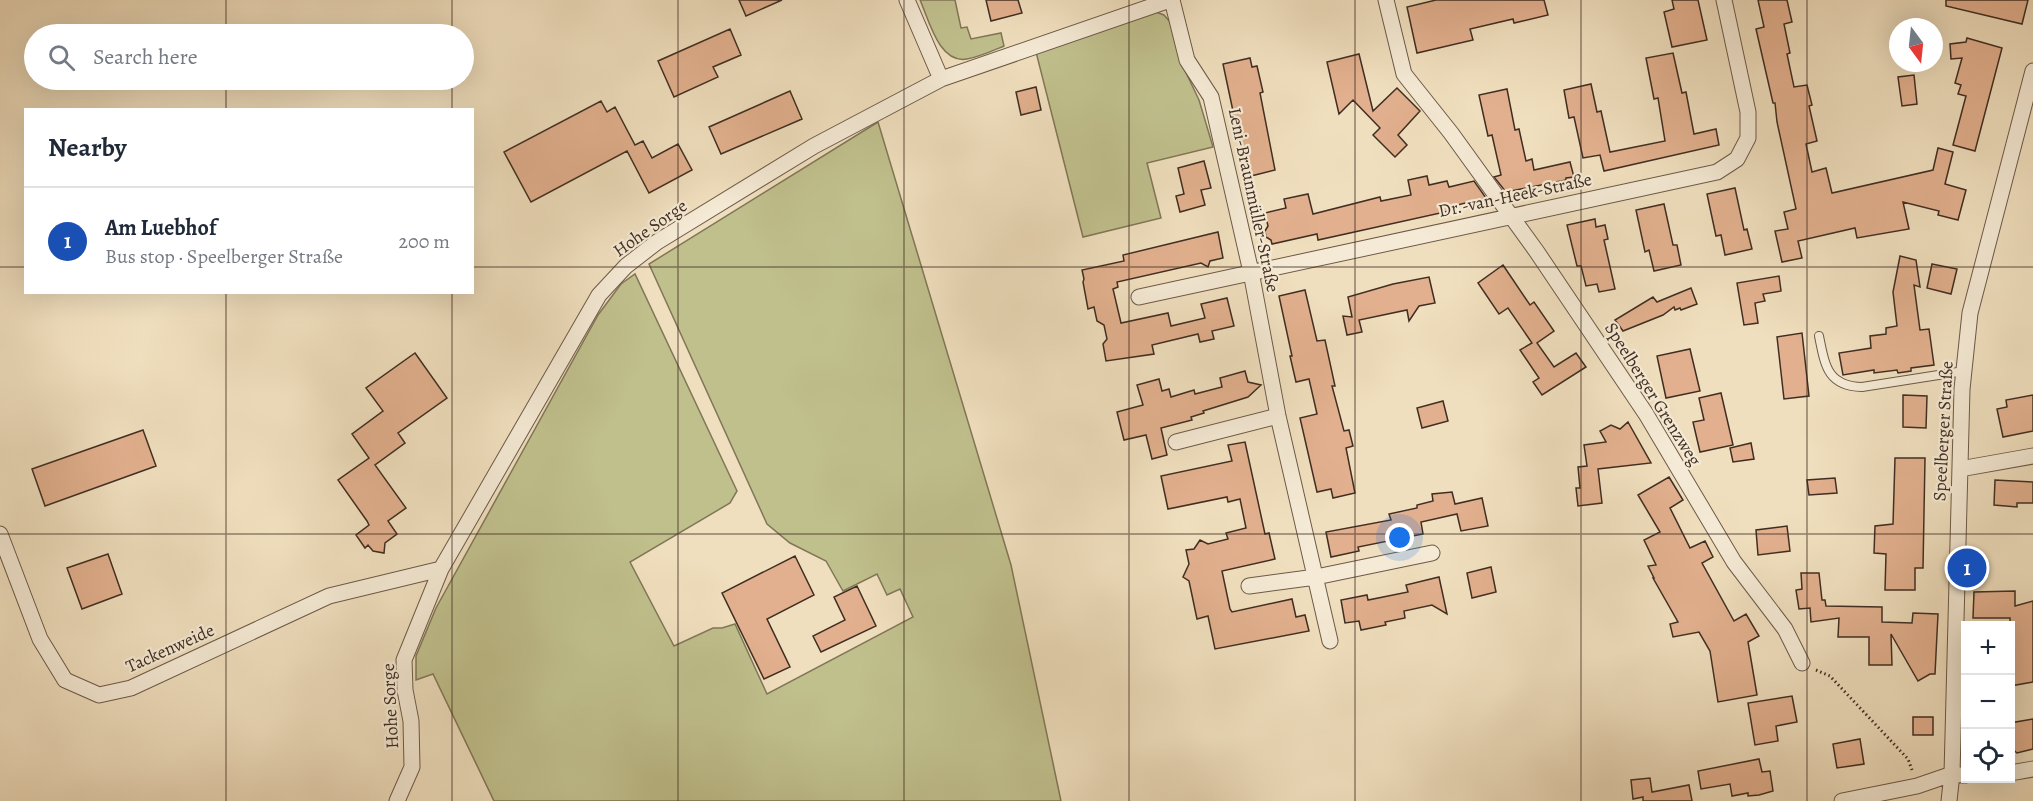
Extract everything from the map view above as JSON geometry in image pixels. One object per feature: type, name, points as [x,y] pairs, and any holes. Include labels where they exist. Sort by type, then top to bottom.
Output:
[{"type":"street","points":[[907,0],[941,79]]},
{"type":"street","name":"Hohe Sorge","points":[[397,801],[412,767],[411,721],[405,690],[404,660],[441,569],[599,295],[626,266],[657,242],[814,146],[941,79],[1171,0]]},
{"type":"street","name":"Leni-Braunmüller-Straße","points":[[1171,0],[1187,60],[1211,97],[1251,272],[1278,416],[1330,640]]},
{"type":"street","name":"Speelberger Grenzweg","points":[[1386,0],[1404,74],[1513,215],[1646,414],[1734,562],[1785,629],[1802,663]]},
{"type":"street","name":"Dr.-van-Heek-Straße","points":[[1139,297],[1718,171],[1737,159],[1748,138],[1748,112],[1724,0]]},
{"type":"street","name":"Speelberger Straße","points":[[1949,801],[1959,775],[1960,469],[1964,371],[1970,313],[2033,71]]},
{"type":"street","points":[[1176,442],[1278,416]]},
{"type":"street","points":[[1960,469],[2033,456]]},
{"type":"street","name":"Tackenweide","points":[[0,534],[40,639],[65,680],[99,695],[131,688],[329,596],[441,569]]},
{"type":"street","points":[[1248,586],[1316,577],[1432,553]]},
{"type":"street","points":[[2015,772],[2033,769]]},
{"type":"street","points":[[1842,801],[1959,775]]},
{"type":"lane","points":[[1818,336],[1829,373],[1839,383],[1849,386],[1862,387],[1964,371]]},
{"type":"path","points":[[1802,663],[1830,676],[1908,759],[1917,786]]},
{"type":"green space","points":[[920,0],[955,0],[961,28],[967,27],[971,39],[1001,33],[1004,46],[967,59],[957,59],[949,55],[936,39]]},
{"type":"green space","points":[[1156,12],[1164,15],[1171,23],[1180,60],[1199,100],[1213,147],[1147,163],[1161,218],[1083,237],[1036,52]]},
{"type":"green space","points":[[878,122],[1011,565],[1061,801],[494,801],[433,674],[416,680],[416,656],[436,608],[598,315],[621,284],[635,274],[737,491],[730,503],[630,562],[674,646],[713,628],[735,624],[767,694],[913,617],[900,589],[887,595],[877,574],[843,591],[826,561],[790,543],[767,524],[649,264]]},
{"type":"building","points":[[739,0],[782,0],[746,16]]},
{"type":"building","points":[[986,0],[1018,0],[1022,13],[991,21]]},
{"type":"building","points":[[1436,0],[1544,0],[1548,15],[1514,23],[1513,19],[1470,29],[1473,40],[1417,53],[1407,7]]},
{"type":"building","points":[[1672,0],[1698,0],[1707,40],[1672,47],[1664,12],[1674,9]]},
{"type":"building","points":[[1758,0],[1787,0],[1792,22],[1784,24],[1794,87],[1807,85],[1812,105],[1809,106],[1817,141],[1806,144],[1812,172],[1826,168],[1832,193],[1933,170],[1938,148],[1953,152],[1945,184],[1966,190],[1958,220],[1938,215],[1939,211],[1903,202],[1909,229],[1857,238],[1855,228],[1798,241],[1802,258],[1782,262],[1775,231],[1788,229],[1784,212],[1796,209],[1775,103],[1773,103],[1756,29],[1764,27]]},
{"type":"building","points":[[1946,0],[2028,0],[2022,24],[1946,6]]},
{"type":"building","points":[[730,29],[741,55],[713,67],[718,77],[674,97],[658,61]]},
{"type":"building","points":[[1967,38],[2002,48],[1975,151],[1953,145],[1966,96],[1958,94],[1961,85],[1955,83],[1962,58],[1951,59],[1950,44],[1966,42]]},
{"type":"building","points":[[1673,53],[1682,93],[1686,92],[1694,134],[1716,129],[1719,145],[1604,171],[1600,155],[1583,158],[1574,117],[1569,118],[1564,90],[1591,84],[1597,112],[1601,111],[1610,152],[1665,141],[1658,98],[1654,99],[1646,58]]},
{"type":"building","points":[[1359,54],[1373,111],[1397,88],[1420,111],[1398,135],[1407,145],[1395,157],[1373,135],[1380,128],[1353,100],[1339,114],[1327,62]]},
{"type":"building","points":[[1250,58],[1252,67],[1257,66],[1263,92],[1260,93],[1275,170],[1247,177],[1223,64]]},
{"type":"building","points":[[1914,75],[1917,104],[1902,106],[1898,77]]},
{"type":"building","points":[[1036,87],[1041,110],[1021,115],[1016,92]]},
{"type":"building","points":[[1507,89],[1515,130],[1519,129],[1526,161],[1532,159],[1534,170],[1570,162],[1574,177],[1506,192],[1494,177],[1501,175],[1492,135],[1488,136],[1479,95]]},
{"type":"building","points":[[790,91],[802,119],[721,154],[709,127]]},
{"type":"building","points":[[601,101],[607,112],[615,107],[635,145],[643,141],[652,158],[678,144],[692,170],[649,193],[627,151],[531,202],[504,152]]},
{"type":"building","points":[[1204,161],[1211,188],[1201,190],[1205,205],[1180,212],[1176,196],[1184,194],[1178,168]]},
{"type":"building","points":[[1427,176],[1429,185],[1447,181],[1449,187],[1474,181],[1486,198],[1453,206],[1454,210],[1318,240],[1317,234],[1272,244],[1271,240],[1266,237],[1265,231],[1268,226],[1265,213],[1286,208],[1284,199],[1308,194],[1313,214],[1380,197],[1381,201],[1411,195],[1408,180]]},
{"type":"building","points":[[1735,188],[1744,230],[1747,229],[1752,249],[1725,255],[1721,235],[1716,236],[1707,194]]},
{"type":"building","points":[[1664,204],[1673,245],[1677,245],[1681,265],[1654,271],[1649,250],[1645,252],[1636,210]]},
{"type":"building","points":[[1595,219],[1596,227],[1605,225],[1608,239],[1604,240],[1615,289],[1599,292],[1597,284],[1586,286],[1581,266],[1577,266],[1567,225]]},
{"type":"building","points":[[1218,232],[1223,258],[1210,261],[1208,267],[1201,263],[1117,282],[1118,287],[1113,289],[1121,323],[1168,313],[1171,326],[1205,318],[1201,304],[1227,298],[1234,326],[1212,331],[1214,339],[1200,342],[1198,334],[1152,345],[1154,354],[1106,361],[1103,344],[1107,339],[1104,325],[1097,321],[1094,307],[1088,309],[1082,270],[1124,261],[1123,255]]},
{"type":"building","points":[[1900,256],[1916,260],[1920,287],[1914,285],[1920,330],[1929,329],[1934,365],[1911,368],[1911,371],[1898,373],[1897,370],[1874,373],[1874,370],[1843,375],[1839,353],[1871,348],[1870,336],[1886,334],[1886,328],[1897,326],[1893,292]]},
{"type":"building","points":[[1932,264],[1957,269],[1951,294],[1927,288]]},
{"type":"building","points":[[1503,265],[1530,305],[1534,302],[1554,331],[1537,343],[1554,367],[1576,353],[1586,367],[1542,395],[1533,382],[1539,378],[1520,350],[1532,343],[1508,308],[1499,314],[1478,283]]},
{"type":"building","points":[[1779,276],[1781,291],[1763,294],[1765,301],[1755,303],[1758,323],[1744,325],[1737,283]]},
{"type":"building","points":[[1429,277],[1435,303],[1419,306],[1409,321],[1407,310],[1359,320],[1362,332],[1347,335],[1343,316],[1352,317],[1348,297],[1393,284]]},
{"type":"building","points":[[1691,288],[1697,304],[1681,310],[1680,308],[1675,310],[1674,307],[1663,315],[1623,331],[1615,320],[1653,297],[1657,302]]},
{"type":"building","points":[[1305,290],[1317,341],[1325,340],[1335,386],[1332,386],[1344,431],[1349,430],[1353,446],[1346,448],[1355,493],[1333,498],[1331,489],[1317,492],[1300,418],[1317,414],[1309,379],[1296,382],[1279,296]]},
{"type":"building","points":[[1802,333],[1809,396],[1784,399],[1777,337]]},
{"type":"building","points":[[1690,349],[1700,391],[1666,398],[1657,356]]},
{"type":"building","points":[[415,353],[447,398],[398,433],[405,443],[375,465],[406,508],[388,521],[397,534],[385,543],[384,553],[373,551],[368,545],[365,548],[356,535],[369,525],[338,480],[369,458],[352,434],[383,411],[366,388]]},
{"type":"building","points":[[1245,371],[1248,382],[1261,385],[1248,397],[1203,411],[1204,413],[1191,417],[1192,420],[1161,428],[1167,455],[1152,459],[1146,435],[1124,440],[1117,412],[1143,405],[1137,385],[1159,379],[1162,391],[1169,389],[1171,397],[1194,390],[1195,394],[1222,387],[1220,378]]},
{"type":"building","points":[[1721,393],[1733,445],[1700,452],[1693,422],[1704,420],[1699,398]]},
{"type":"building","points":[[1903,395],[1927,396],[1926,428],[1903,427]]},
{"type":"building","points":[[2033,395],[2033,431],[2003,437],[1997,409],[2007,407],[2006,400]]},
{"type":"building","points":[[1443,401],[1448,421],[1422,428],[1417,408]]},
{"type":"building","points":[[1628,422],[1651,463],[1598,469],[1602,503],[1578,506],[1576,488],[1580,488],[1578,467],[1587,466],[1584,445],[1606,442],[1600,431],[1611,425],[1620,429]]},
{"type":"building","points":[[143,430],[156,466],[45,506],[32,469]]},
{"type":"building","points":[[1245,442],[1265,534],[1269,533],[1275,559],[1222,571],[1230,609],[1232,612],[1292,599],[1296,617],[1305,615],[1309,631],[1215,649],[1208,616],[1197,619],[1189,581],[1183,577],[1189,564],[1186,550],[1194,549],[1200,540],[1208,544],[1228,539],[1226,533],[1246,528],[1240,499],[1228,502],[1227,497],[1168,509],[1161,476],[1232,461],[1228,445]]},
{"type":"building","points":[[1751,443],[1754,459],[1733,462],[1730,448]]},
{"type":"building","points":[[1895,458],[1925,458],[1923,568],[1915,568],[1915,590],[1885,590],[1886,554],[1874,553],[1875,526],[1893,524]]},
{"type":"building","points":[[1669,477],[1683,500],[1670,508],[1690,548],[1705,541],[1713,557],[1702,563],[1734,621],[1746,614],[1759,636],[1748,642],[1757,695],[1718,702],[1710,651],[1699,632],[1673,637],[1670,624],[1678,622],[1648,566],[1656,565],[1644,540],[1660,532],[1638,495]]},
{"type":"building","points":[[1835,478],[1837,493],[1809,495],[1807,480]]},
{"type":"building","points":[[1995,480],[2033,482],[2033,503],[2017,503],[2017,507],[1994,505]]},
{"type":"building","points":[[1452,492],[1455,504],[1482,498],[1488,526],[1461,531],[1457,514],[1421,522],[1423,534],[1358,547],[1359,551],[1331,557],[1326,532],[1391,520],[1389,514],[1417,508],[1417,505],[1433,501],[1432,494]]},
{"type":"building","points":[[1787,526],[1790,551],[1758,555],[1756,530]]},
{"type":"building","points":[[108,554],[122,594],[82,609],[67,568]]},
{"type":"building","points":[[795,556],[814,595],[767,619],[790,667],[764,679],[722,593]]},
{"type":"building","points":[[1491,567],[1496,592],[1472,598],[1467,573]]},
{"type":"building","points":[[1801,573],[1819,573],[1822,600],[1825,600],[1826,606],[1882,607],[1882,622],[1912,623],[1913,613],[1938,614],[1935,674],[1930,674],[1918,681],[1891,634],[1892,665],[1869,665],[1869,637],[1838,637],[1839,618],[1811,622],[1810,608],[1799,609],[1796,590],[1802,589]]},
{"type":"building","points":[[1439,577],[1447,614],[1432,605],[1404,611],[1405,618],[1385,622],[1386,625],[1361,630],[1359,621],[1345,623],[1341,600],[1367,595],[1368,600],[1408,592],[1406,585]]},
{"type":"building","points":[[857,586],[876,626],[821,652],[813,636],[845,620],[834,597]]},
{"type":"building","points":[[2015,591],[2015,606],[2033,601],[2033,682],[2015,685],[2015,621],[2010,621],[2010,618],[1973,618],[1974,592]]},
{"type":"building","points":[[1792,696],[1797,722],[1776,726],[1778,741],[1755,745],[1748,703]]},
{"type":"building","points":[[1913,717],[1933,717],[1933,735],[1913,735]]},
{"type":"building","points":[[2033,719],[2033,749],[2017,753],[2015,751],[2015,722]]},
{"type":"building","points":[[1860,739],[1864,764],[1837,768],[1833,744]]},
{"type":"building","points":[[1759,759],[1762,772],[1770,771],[1773,791],[1759,795],[1748,796],[1748,793],[1732,796],[1730,784],[1701,789],[1698,771]]},
{"type":"building","points":[[1650,778],[1652,792],[1689,785],[1692,801],[1643,801],[1643,797],[1633,799],[1631,780]]},
{"type":"place","name":"Am Luebhof","points":[[1967,568]]}]
